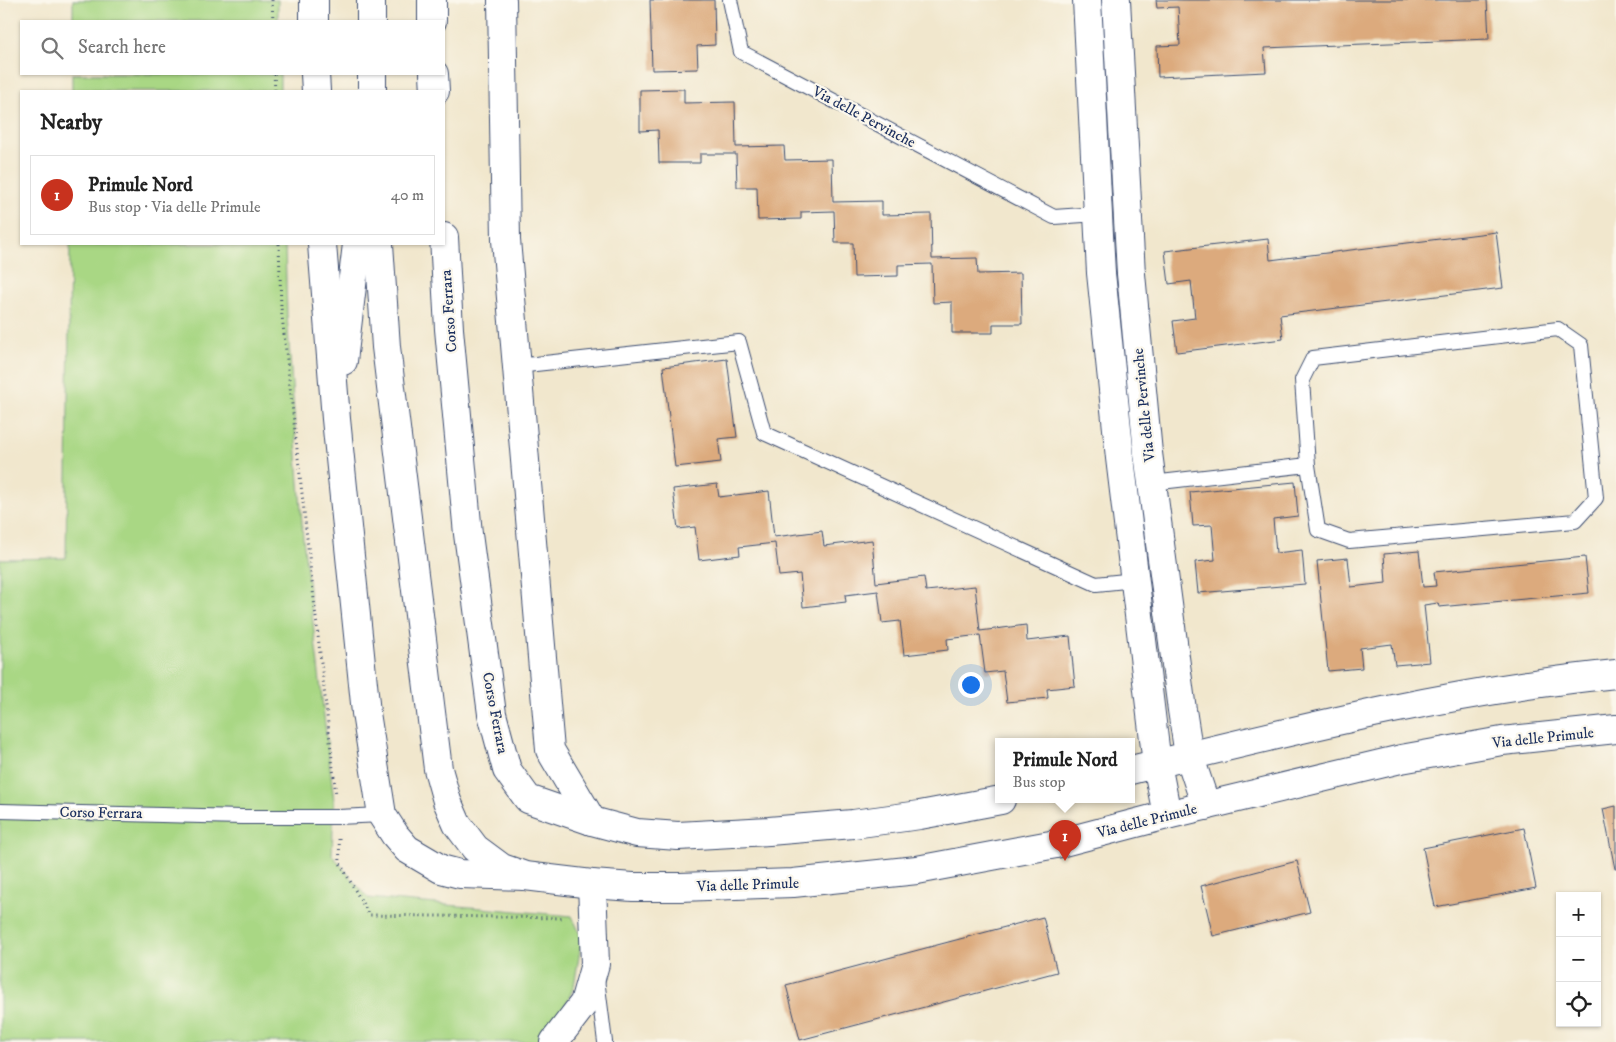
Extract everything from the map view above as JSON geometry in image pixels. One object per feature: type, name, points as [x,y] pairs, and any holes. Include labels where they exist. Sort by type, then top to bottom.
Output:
[{"type":"street","points":[[314,0],[314,20]]},
{"type":"street","points":[[371,0],[372,20]]},
{"type":"street","points":[[432,0],[432,20]]},
{"type":"street","points":[[502,0],[506,240],[521,434],[550,750],[592,821],[637,833],[678,836],[863,823],[995,801]]},
{"type":"street","name":"Via delle Pervinche","points":[[1087,0],[1101,273],[1120,458],[1157,764],[1167,815]]},
{"type":"street","name":"Via delle Pervinche","points":[[1116,0],[1131,274],[1152,483],[1180,700],[1189,755],[1206,806]]},
{"type":"street","points":[[315,75],[316,90]]},
{"type":"street","points":[[434,75],[435,90]]},
{"type":"street","points":[[322,245],[336,419],[366,713],[382,815],[407,850],[441,869],[460,874],[524,876]]},
{"type":"street","points":[[336,419],[357,245]]},
{"type":"street","points":[[379,245],[386,347],[438,768],[446,801],[457,824],[475,848],[502,868],[524,876]]},
{"type":"street","name":"Corso Ferrara","points":[[444,245],[449,329],[468,534],[492,714],[507,770],[528,798],[592,821]]},
{"type":"street","points":[[1135,769],[1189,755],[1468,694],[1563,679],[1616,674]]},
{"type":"street","name":"Via delle Primule","points":[[524,876],[634,887],[680,887],[793,883],[917,870],[1056,844],[1167,815],[1401,759],[1502,741],[1616,729]]},
{"type":"street","points":[[554,1042],[584,1003],[595,964],[592,884]]},
{"type":"lane","name":"Via delle Pervinche","points":[[730,0],[741,52],[1054,217],[1098,214]]},
{"type":"lane","points":[[1558,329],[1581,345],[1596,498],[1575,521],[1349,541],[1318,530],[1308,465],[1302,380],[1313,358],[1558,329]]},
{"type":"lane","points":[[517,366],[739,342],[764,433],[1096,584],[1135,580]]},
{"type":"lane","points":[[1152,483],[1308,465]]},
{"type":"lane","name":"Corso Ferrara","points":[[0,811],[242,817],[382,815]]},
{"type":"lane","points":[[595,964],[605,1042]]},
{"type":"path","points":[[272,0],[273,20]]},
{"type":"path","points":[[274,75],[275,90]]},
{"type":"green space","points":[[73,0],[278,0],[278,20],[73,20]]},
{"type":"green space","points":[[72,75],[280,75],[280,90],[72,90]]},
{"type":"green space","points":[[70,245],[285,245],[287,315],[303,538],[334,801],[332,855],[368,898],[572,916],[582,938],[574,986],[554,1033],[545,1042],[0,1042],[0,559],[66,558]]},
{"type":"building","points":[[650,0],[714,0],[715,45],[697,46],[698,69],[652,70]]},
{"type":"building","points":[[1156,0],[1487,0],[1489,39],[1264,48],[1266,72],[1158,77],[1157,46],[1180,45],[1178,7],[1157,8]]},
{"type":"building","points":[[684,89],[684,103],[735,102],[736,147],[784,146],[785,160],[832,159],[833,202],[882,201],[882,215],[931,214],[932,259],[977,258],[978,274],[1021,273],[1022,324],[993,324],[993,333],[952,333],[952,302],[933,303],[932,264],[898,265],[898,276],[854,277],[853,243],[835,243],[834,211],[801,212],[801,219],[758,220],[757,187],[737,187],[736,154],[700,154],[700,163],[659,163],[658,130],[640,131],[640,90]]},
{"type":"building","points":[[1496,232],[1503,288],[1280,315],[1283,339],[1177,352],[1173,321],[1195,318],[1191,281],[1169,284],[1165,251],[1268,239],[1270,260]]},
{"type":"building","points":[[727,359],[737,437],[718,439],[721,462],[675,467],[663,367]]},
{"type":"building","points":[[1295,482],[1298,516],[1273,519],[1276,553],[1302,550],[1305,584],[1198,593],[1195,562],[1215,560],[1212,525],[1193,526],[1190,492]]},
{"type":"building","points":[[717,484],[719,497],[769,491],[774,537],[822,531],[824,546],[872,540],[876,583],[924,577],[926,591],[975,586],[980,631],[1026,625],[1027,641],[1070,636],[1075,686],[1047,689],[1048,698],[1007,702],[1003,671],[985,673],[980,635],[947,639],[948,650],[904,655],[900,621],[882,623],[878,591],[845,595],[846,602],[803,607],[800,574],[779,576],[775,543],[739,547],[740,555],[699,560],[695,527],[678,529],[673,489]]},
{"type":"building","points":[[1419,551],[1423,587],[1436,586],[1434,572],[1585,557],[1589,593],[1439,607],[1438,603],[1424,605],[1430,662],[1395,665],[1392,644],[1360,648],[1362,668],[1328,671],[1317,561],[1348,558],[1351,587],[1386,583],[1384,554]]},
{"type":"building","points":[[1616,806],[1616,869],[1615,869],[1603,809]]},
{"type":"building","points":[[1524,828],[1536,888],[1435,907],[1423,848]]},
{"type":"building","points":[[1297,861],[1310,912],[1213,936],[1201,886]]},
{"type":"building","points":[[1043,917],[1057,972],[800,1040],[786,985]]},
{"type":"place","name":"Primule Nord","points":[[1065,861]]}]
